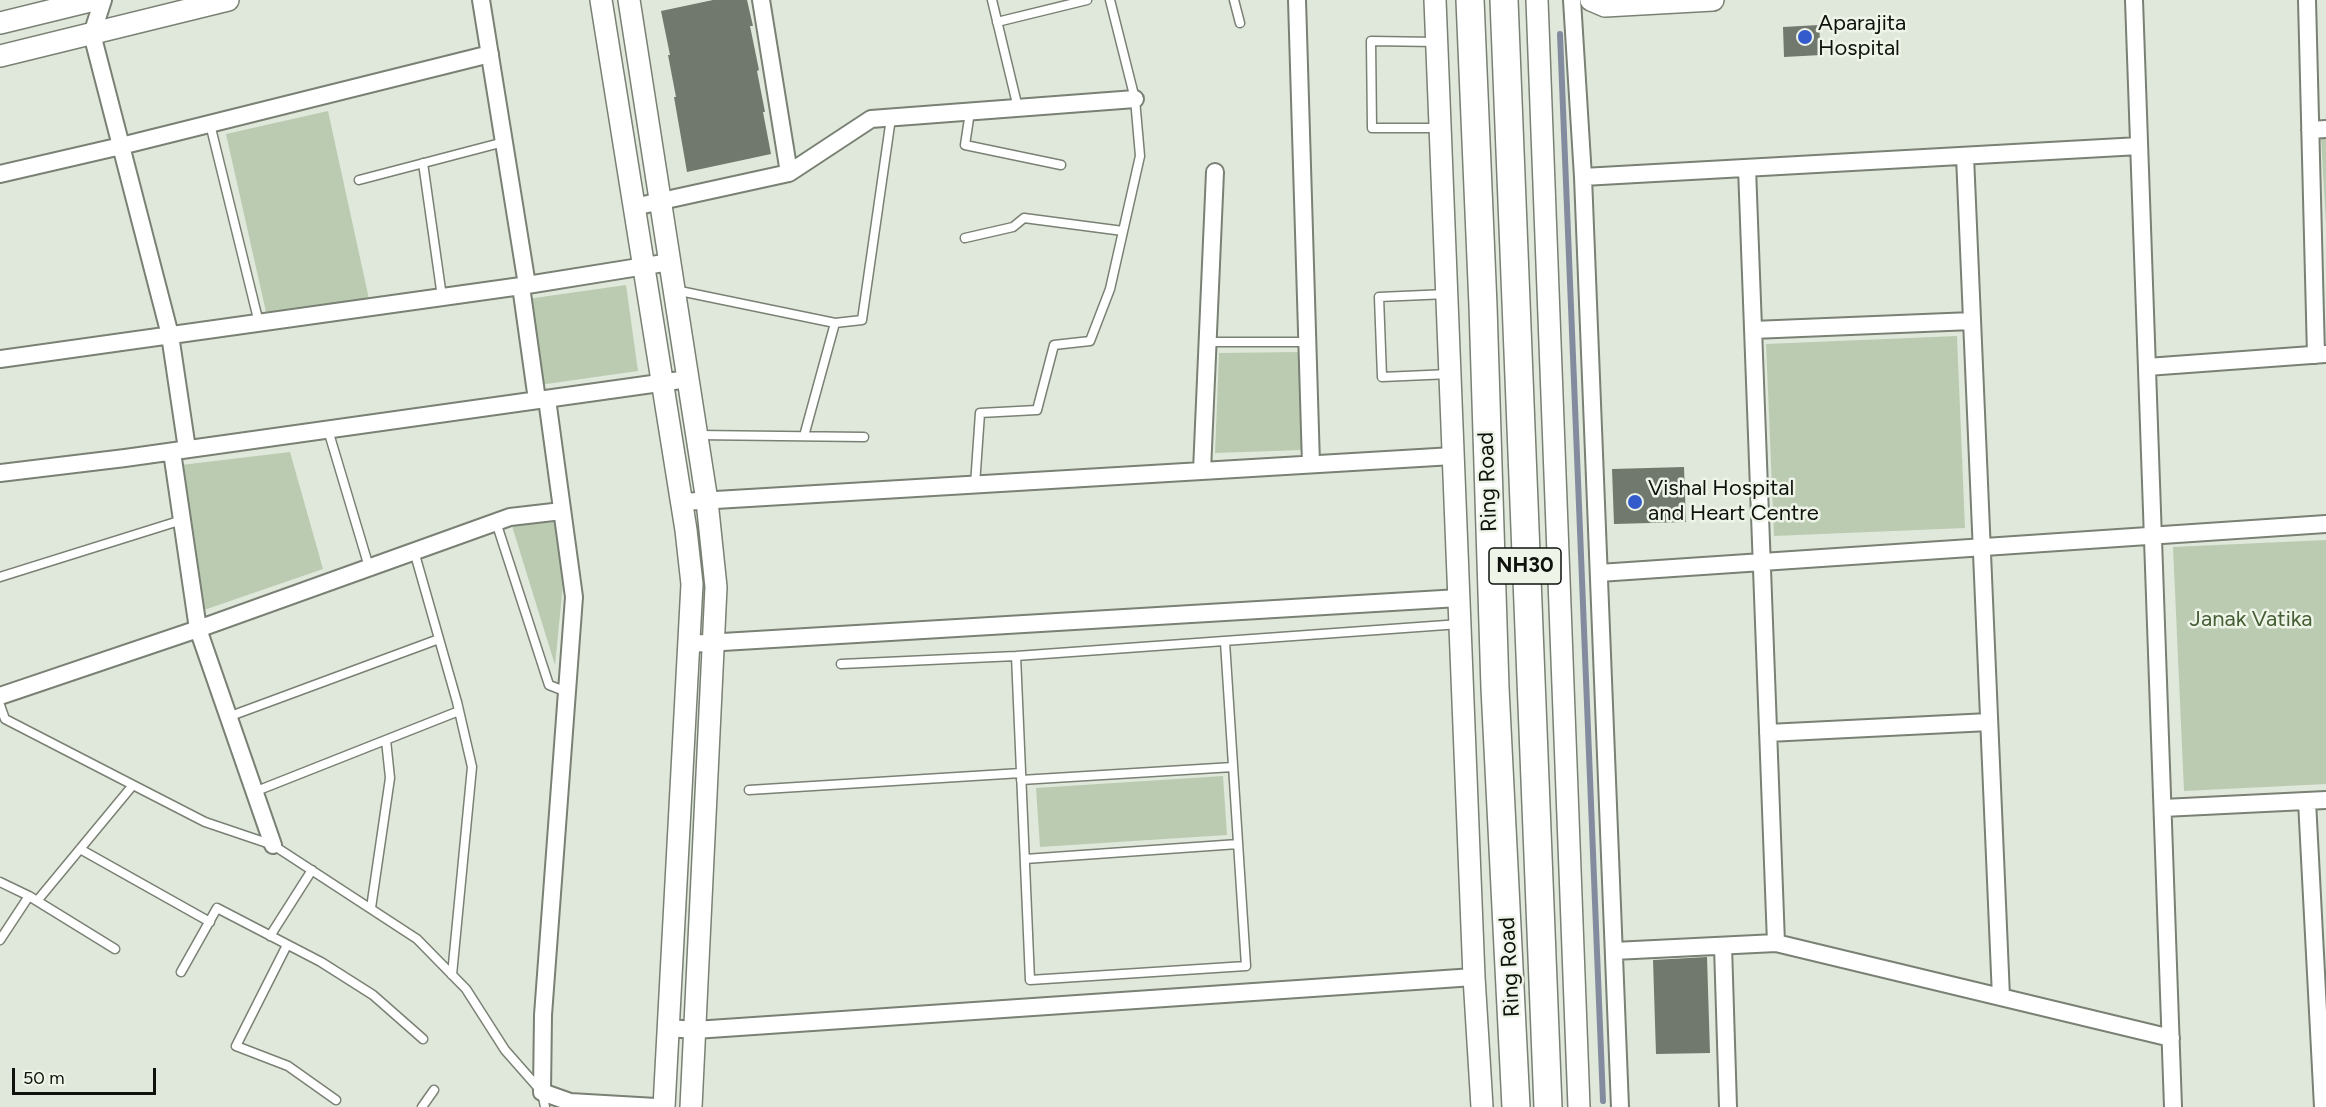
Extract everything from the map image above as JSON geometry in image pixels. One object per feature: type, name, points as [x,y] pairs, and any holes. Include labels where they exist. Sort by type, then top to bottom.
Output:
[{"type":"highway","name":"Ring Road","points":[[1470,0],[1495,688],[1516,1107]]},
{"type":"highway","name":"Ring Road","points":[[1505,12],[1548,1107]]},
{"type":"street","points":[[0,23],[94,0]]},
{"type":"street","points":[[103,0],[92,34],[170,335],[182,520],[198,629],[273,845]]},
{"type":"street","points":[[0,56],[228,0]]},
{"type":"street","points":[[481,0],[574,597],[543,1015],[543,1100],[606,1106],[656,1107]]},
{"type":"street","points":[[602,0],[682,502],[692,584],[664,1107]]},
{"type":"street","points":[[629,0],[707,501],[716,587],[691,1107]]},
{"type":"street","points":[[761,0],[789,173]]},
{"type":"street","points":[[1297,0],[1311,464]]},
{"type":"street","points":[[1435,0],[1474,977],[1482,1107]]},
{"type":"street","points":[[1538,0],[1580,1107]]},
{"type":"street","points":[[1572,0],[1583,177],[1620,1107]]},
{"type":"street","points":[[1591,0],[1605,6],[1713,0]]},
{"type":"street","points":[[2134,0],[2173,1107]]},
{"type":"street","points":[[2147,367],[2321,355],[2318,130],[2307,0]]},
{"type":"street","points":[[0,174],[490,54]]},
{"type":"street","points":[[634,207],[789,173],[871,120],[1135,99]]},
{"type":"street","points":[[1583,177],[2139,146]]},
{"type":"street","points":[[1965,156],[2001,997]]},
{"type":"street","points":[[1747,168],[1776,943]]},
{"type":"street","points":[[1202,471],[1215,172]]},
{"type":"street","points":[[0,359],[442,297],[670,262]]},
{"type":"street","points":[[1754,330],[1972,321]]},
{"type":"street","points":[[0,473],[688,379]]},
{"type":"street","points":[[682,502],[1453,456]]},
{"type":"street","points":[[0,696],[198,629],[510,517],[562,511]]},
{"type":"street","points":[[1599,573],[2326,524]]},
{"type":"street","points":[[688,644],[1459,598]]},
{"type":"street","points":[[1768,733],[1989,722]]},
{"type":"street","points":[[2307,801],[2320,943],[2324,1105]]},
{"type":"street","points":[[2163,808],[2326,801]]},
{"type":"street","points":[[1614,951],[1776,943],[2171,1038]]},
{"type":"street","points":[[1723,946],[1728,1107]]},
{"type":"street","points":[[668,1028],[695,1030],[1474,977]]},
{"type":"lane","points":[[992,0],[1018,108]]},
{"type":"lane","points":[[997,22],[1087,0]]},
{"type":"lane","points":[[975,485],[981,413],[1037,410],[1054,345],[1090,341],[1110,289],[1140,156],[1135,99],[1110,0]]},
{"type":"lane","points":[[1234,0],[1240,23]]},
{"type":"lane","points":[[1437,42],[1371,41],[1372,128],[1440,128]]},
{"type":"lane","points":[[970,112],[965,146],[1061,165]]},
{"type":"lane","points":[[675,290],[835,323],[862,320],[891,118]]},
{"type":"lane","points":[[210,124],[259,323]]},
{"type":"lane","points":[[359,180],[504,142]]},
{"type":"lane","points":[[423,163],[442,297]]},
{"type":"lane","points":[[965,238],[1013,227],[1024,218],[1124,231]]},
{"type":"lane","points":[[1447,294],[1379,297],[1379,308],[1382,376],[1450,374]]},
{"type":"lane","points":[[804,436],[835,323]]},
{"type":"lane","points":[[1208,342],[1307,342]]},
{"type":"lane","points":[[328,430],[369,567]]},
{"type":"lane","points":[[697,435],[864,437]]},
{"type":"lane","points":[[0,577],[182,520]]},
{"type":"lane","points":[[496,522],[549,685],[567,692]]},
{"type":"lane","points":[[414,551],[459,711],[472,767],[452,975]]},
{"type":"lane","points":[[841,664],[1016,656],[1460,624]]},
{"type":"lane","points":[[228,717],[439,639]]},
{"type":"lane","points":[[1016,656],[1030,980],[1246,966],[1225,642]]},
{"type":"lane","points":[[0,705],[5,719],[205,822],[273,845],[417,939],[466,989],[505,1050],[543,1100]]},
{"type":"lane","points":[[254,792],[459,711]]},
{"type":"lane","points":[[371,908],[390,778],[386,740]]},
{"type":"lane","points":[[749,790],[1233,767]]},
{"type":"lane","points":[[0,940],[33,898],[80,849],[133,785]]},
{"type":"lane","points":[[1025,859],[1238,844]]},
{"type":"lane","points":[[80,849],[210,921]]},
{"type":"lane","points":[[270,936],[312,870]]},
{"type":"lane","points":[[0,882],[33,898],[115,949]]},
{"type":"lane","points":[[181,972],[217,908],[321,962],[373,995],[423,1039]]},
{"type":"lane","points":[[287,945],[236,1046],[288,1066],[336,1100]]},
{"type":"lane","points":[[422,1107],[435,1090]]},
{"type":"green space","points":[[328,111],[369,299],[266,312],[226,134]]},
{"type":"green space","points":[[2321,139],[2326,139],[2326,224]]},
{"type":"green space","points":[[626,285],[638,371],[539,385],[527,299]]},
{"type":"green space","points":[[1957,336],[1965,528],[1774,536],[1766,344]]},
{"type":"green space","points":[[1299,352],[1302,450],[1215,453],[1219,353]]},
{"type":"green space","points":[[290,452],[323,569],[204,610],[181,465]]},
{"type":"green space","points":[[555,522],[563,585],[555,665],[512,526]]},
{"type":"green space","name":"Janak Vatika","points":[[2326,540],[2326,784],[2184,791],[2173,547]]},
{"type":"green space","points":[[1223,776],[1227,835],[1040,847],[1036,788]]},
{"type":"building","points":[[713,0],[747,0],[753,26],[750,26],[771,154],[687,172],[674,97],[676,97],[668,55],[670,55],[661,11]]},
{"type":"building","points":[[1819,25],[1821,55],[1784,57],[1783,27]]},
{"type":"building","points":[[1684,467],[1686,522],[1614,524],[1612,469]]},
{"type":"building","points":[[1707,957],[1710,1053],[1656,1054],[1653,960]]},
{"type":"waterway","points":[[1560,34],[1603,1101]]},
{"type":"place","name":"Aparajita Hospital","points":[[1805,37]]},
{"type":"place","name":"Vishal Hospital and Heart Centre","points":[[1635,502]]}]
